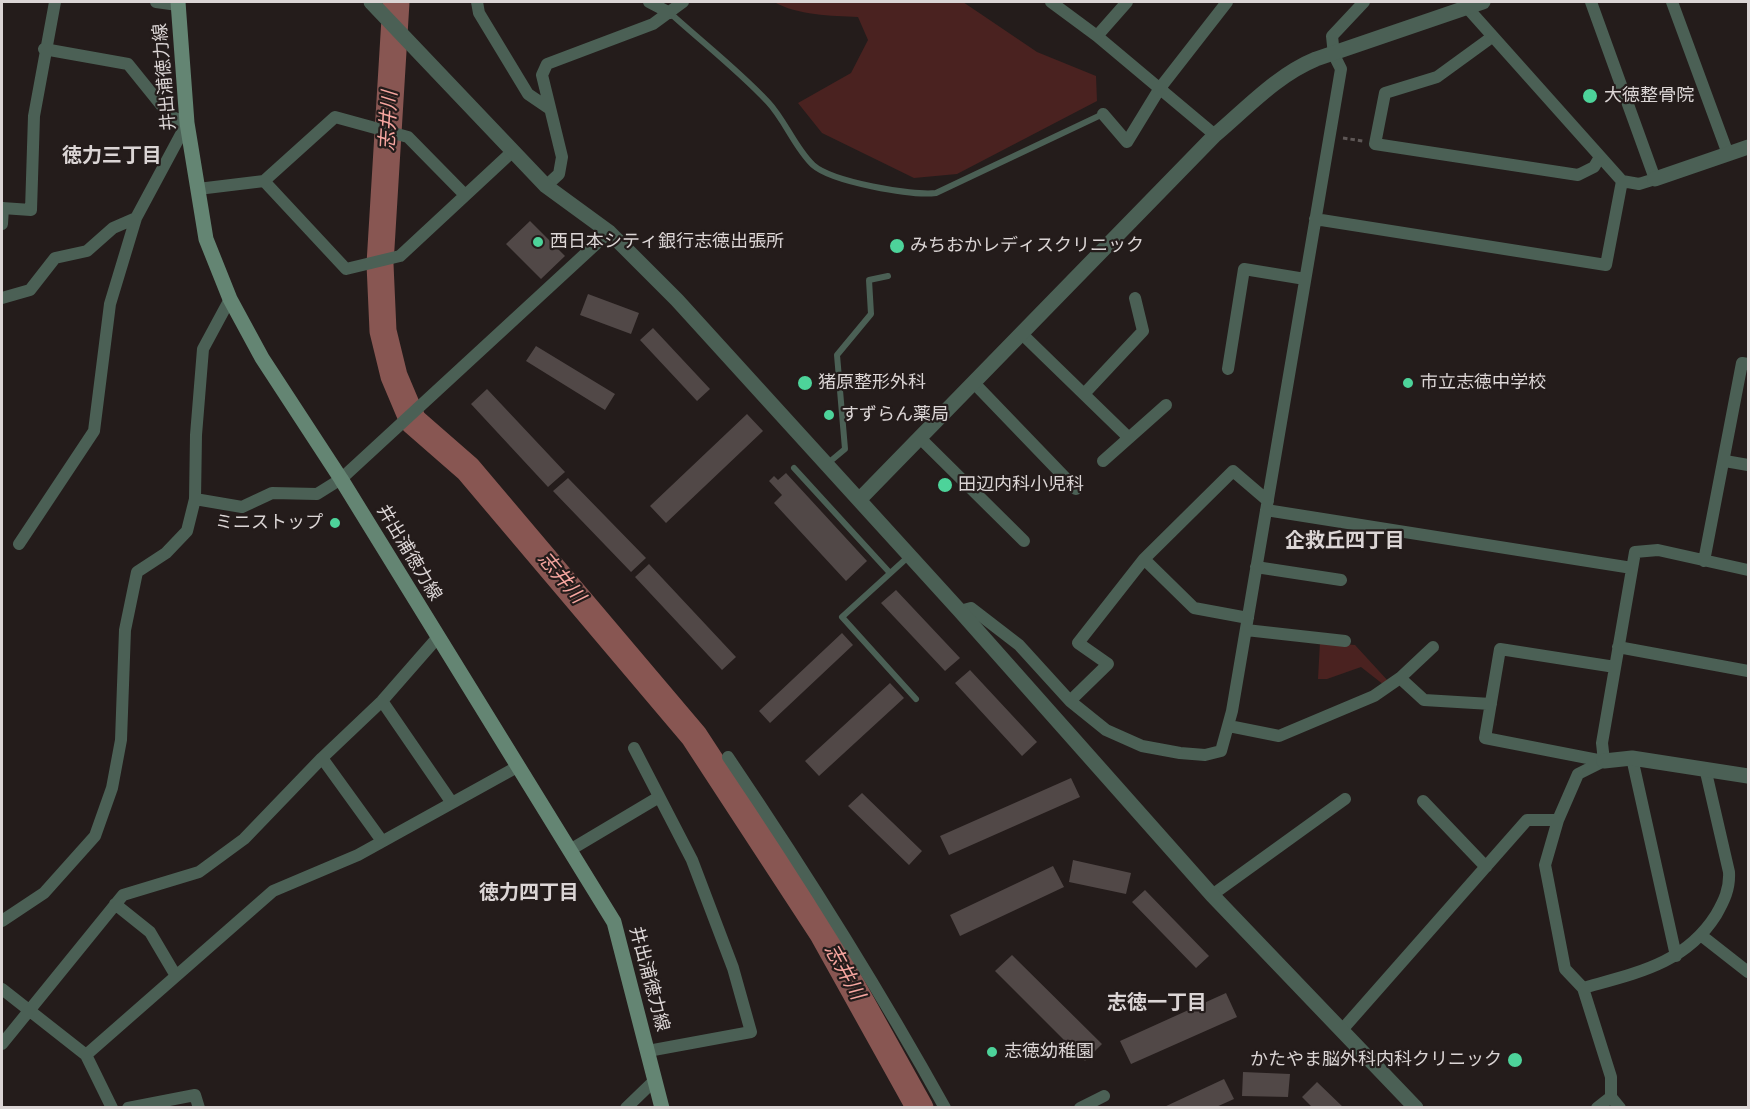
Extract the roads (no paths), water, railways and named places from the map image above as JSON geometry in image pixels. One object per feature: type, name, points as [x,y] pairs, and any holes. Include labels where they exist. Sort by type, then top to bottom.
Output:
[{"type":"main road","name":"井出浦徳力線","points":[[178,3],[187,123],[206,239],[230,298],[262,358],[341,479],[614,922],[662,1107]]},
{"type":"street","points":[[2,224],[2,208],[31,210],[34,116],[55,2]]},
{"type":"street","points":[[156,2],[178,3]]},
{"type":"street","points":[[371,2],[546,186],[609,232],[677,300],[860,500],[908,557],[960,611],[1212,895],[1416,1107]]},
{"type":"street","points":[[477,2],[479,13],[528,94],[550,110]]},
{"type":"street","points":[[649,2],[670,13]]},
{"type":"street","points":[[546,186],[559,174],[562,157],[542,75],[547,64],[653,24],[683,2]]},
{"type":"street","points":[[1052,2],[1097,36],[1215,135]]},
{"type":"street","points":[[1097,36],[1127,2]]},
{"type":"street","points":[[1103,114],[1127,142],[1160,88],[1227,2]]},
{"type":"street","points":[[960,611],[972,608],[1019,645],[1070,701],[1106,730],[1142,746],[1205,755],[1221,752],[1229,726],[1247,624],[1341,69],[1334,55],[1332,36],[1364,2]]},
{"type":"street","points":[[860,500],[1215,135],[1296,68],[1464,5],[1483,2]]},
{"type":"street","points":[[1591,2],[1655,179]]},
{"type":"street","points":[[1672,2],[1728,154]]},
{"type":"street","points":[[1464,5],[1622,181],[1639,184],[1749,147]]},
{"type":"street","points":[[1491,37],[1437,76],[1385,93],[1375,144],[1578,175],[1594,167],[1600,157]]},
{"type":"street","points":[[19,544],[94,431],[110,304],[136,218],[187,123],[170,116],[128,64],[45,50]]},
{"type":"street","points":[[198,189],[264,180],[335,117],[408,136],[465,195]]},
{"type":"street","points":[[264,180],[346,268],[399,255],[513,151]]},
{"type":"street","points":[[1315,219],[1606,265],[1622,181]]},
{"type":"street","points":[[2,298],[30,290],[55,258],[87,251],[113,228],[136,218]]},
{"type":"street","points":[[195,499],[242,507],[272,493],[317,494],[341,479],[609,232]]},
{"type":"street","points":[[1228,369],[1244,269],[1305,279]]},
{"type":"street","points":[[2,921],[44,893],[95,836],[112,788],[121,740],[125,630],[137,572],[166,553],[187,531],[195,499],[202,350],[230,298]]},
{"type":"street","points":[[1084,394],[1143,331],[1135,298]]},
{"type":"street","points":[[1022,334],[1129,438]]},
{"type":"street","points":[[1704,561],[1742,363],[1749,364]]},
{"type":"street","points":[[974,383],[1076,489]]},
{"type":"street","points":[[1103,461],[1166,405]]},
{"type":"street","points":[[920,438],[1024,542]]},
{"type":"street","points":[[1725,461],[1749,465]]},
{"type":"street","points":[[1070,701],[1108,664],[1078,643],[1144,559],[1233,471],[1267,505],[1632,568]]},
{"type":"street","points":[[1604,761],[1602,743],[1635,552],[1658,550],[1749,570]]},
{"type":"street","points":[[1144,559],[1194,608],[1247,624],[1345,641]]},
{"type":"street","points":[[1256,567],[1341,580]]},
{"type":"street","points":[[2,1044],[30,1013],[123,895],[199,872],[244,839],[322,758],[382,701],[438,637]]},
{"type":"street","points":[[1229,726],[1279,736],[1374,696],[1400,678],[1433,647]]},
{"type":"street","points":[[1618,648],[1749,671]]},
{"type":"street","points":[[1615,667],[1500,649],[1485,738],[1604,761],[1632,758],[1749,776]]},
{"type":"street","points":[[1400,678],[1424,700],[1491,704]]},
{"type":"street","points":[[382,701],[452,803]]},
{"type":"street","points":[[634,748],[692,860],[733,968],[752,1032],[648,1051]]},
{"type":"street","points":[[728,757],[802,867],[904,1033],[945,1107]]},
{"type":"street","points":[[322,758],[382,841]]},
{"type":"street","points":[[1632,758],[1676,956]]},
{"type":"street","points":[[1604,761],[1578,774],[1558,820],[1545,865],[1565,969],[1583,988],[1611,1077],[1611,1097],[1620,1107]]},
{"type":"street","points":[[86,1055],[273,891],[332,867],[517,767]]},
{"type":"street","points":[[1583,988],[1640,972],[1676,956],[1702,936],[1722,906],[1730,881],[1705,768]]},
{"type":"street","points":[[570,850],[659,798]]},
{"type":"street","points":[[1212,895],[1345,799]]},
{"type":"street","points":[[1423,801],[1486,867]]},
{"type":"street","points":[[1341,1031],[1527,820],[1558,820]]},
{"type":"street","points":[[116,904],[150,932],[176,976]]},
{"type":"street","points":[[1702,936],[1749,972]]},
{"type":"street","points":[[2,989],[86,1055],[112,1107]]},
{"type":"street","points":[[626,1107],[655,1080]]},
{"type":"street","points":[[128,1107],[195,1095],[199,1107]]},
{"type":"street","points":[[1080,1107],[1104,1096]]},
{"type":"street","points":[[1597,1107],[1611,1097]]},
{"type":"lane","points":[[670,13],[770,103],[813,165],[831,175],[870,185],[920,195],[936,193],[1103,114]]},
{"type":"lane","points":[[827,465],[845,448],[837,355],[871,314],[869,280],[888,276]]},
{"type":"lane","points":[[794,468],[890,573]]},
{"type":"lane","points":[[908,557],[842,617],[916,699]]},
{"type":"waterway","name":"志井川","points":[[396,2],[380,264],[383,331],[394,376],[413,421],[468,469],[694,736],[822,932],[920,1108]]},
{"type":"place","name":"大徳整骨院","points":[[1590,96]]},
{"type":"place","name":"西日本シティ銀行志徳出張所","points":[[538,242]]},
{"type":"place","name":"みちおかレディスクリニック","points":[[897,246]]},
{"type":"place","name":"猪原整形外科","points":[[805,383]]},
{"type":"place","name":"市立志徳中学校","points":[[1408,383]]},
{"type":"place","name":"すずらん薬局","points":[[829,415]]},
{"type":"place","name":"田辺内科小児科","points":[[945,485]]},
{"type":"place","name":"ミニストップ","points":[[335,523]]},
{"type":"place","name":"志徳幼稚園","points":[[992,1052]]},
{"type":"place","name":"かたやま脳外科内科クリニック","points":[[1515,1060]]},
{"type":"district","name":"徳力三丁目","points":[[112,156]]},
{"type":"district","name":"企救丘四丁目","points":[[1345,541]]},
{"type":"district","name":"徳力四丁目","points":[[529,893]]},
{"type":"district","name":"志徳一丁目","points":[[1157,1003]]}]
